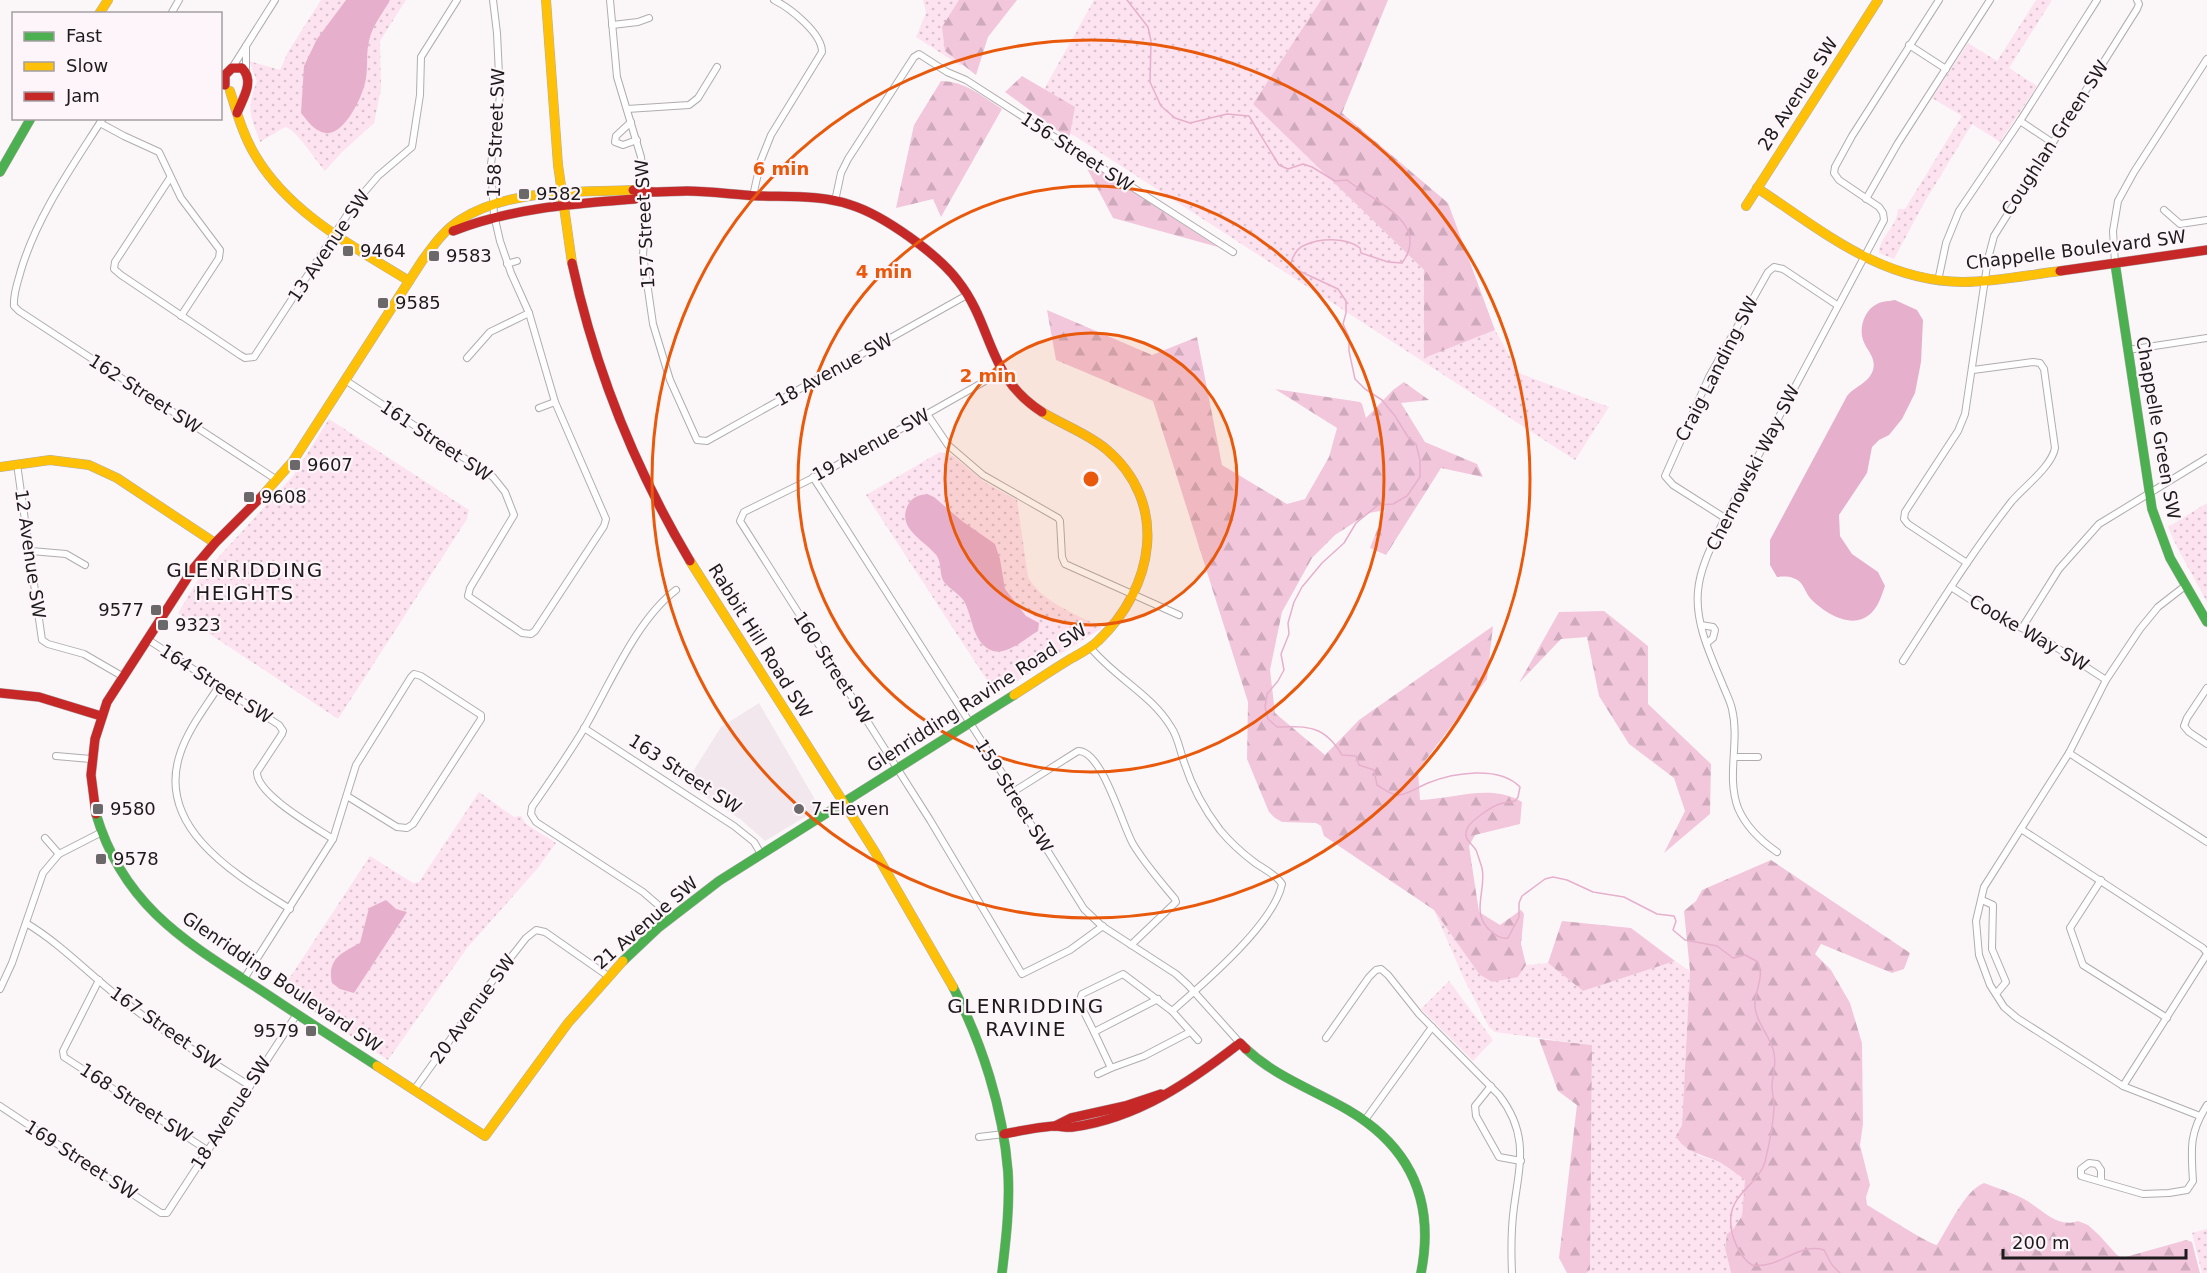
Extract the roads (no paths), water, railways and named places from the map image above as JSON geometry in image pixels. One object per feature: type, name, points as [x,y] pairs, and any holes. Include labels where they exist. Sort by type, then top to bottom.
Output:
[{"type":"street","points":[[103,12],[108,0]]},
{"type":"street","points":[[275,0],[246,46],[226,70],[224,77],[225,86],[253,152],[279,188],[307,214],[409,281]]},
{"type":"street","name":"13 Avenue SW","points":[[181,316],[245,358],[254,357],[335,233],[369,186],[412,147],[420,95],[422,57],[457,0]]},
{"type":"street","name":"158 Street SW","points":[[494,0],[500,82],[492,155],[494,210],[507,264],[529,313],[555,402],[606,519],[604,526],[546,616],[531,634]]},
{"type":"street","name":"Rabbit Hill Road SW","points":[[546,0],[564,205],[572,263],[591,342],[603,378],[630,448],[667,523],[939,957],[957,991],[982,1048],[1004,1134],[1008,1200],[1002,1273]]},
{"type":"street","name":"157 Street SW","points":[[610,0],[617,77],[641,156],[646,222],[643,255],[653,324],[663,363],[673,389],[695,438],[700,442]]},
{"type":"street","points":[[753,196],[761,160],[771,135],[823,48],[801,18],[774,0]]},
{"type":"street","name":"28 Avenue SW","points":[[1746,206],[1878,0]]},
{"type":"street","points":[[1864,256],[1884,220],[1882,210],[1839,180],[1834,172],[1835,167],[1852,136],[1939,0]]},
{"type":"street","points":[[1866,199],[1898,143],[1990,0]]},
{"type":"street","points":[[1938,281],[1951,228],[1959,211],[2097,0]]},
{"type":"street","name":"Coughlan Green SW","points":[[1967,562],[1908,524],[1904,519],[1905,512],[1962,423],[1973,370],[1990,246],[1997,229],[2137,9],[2138,0]]},
{"type":"street","points":[[612,25],[638,22],[649,18]]},
{"type":"street","points":[[1909,45],[1946,69]]},
{"type":"street","points":[[236,113],[249,78],[246,70],[246,46]]},
{"type":"street","name":"156 Street SW","points":[[835,201],[841,173],[851,153],[914,57],[919,54],[947,72],[966,80],[1233,252]]},
{"type":"street","points":[[2115,263],[2113,231],[2118,201],[2134,172],[2207,59]]},
{"type":"street","points":[[226,70],[239,67],[246,70]]},
{"type":"street","points":[[627,109],[689,105],[698,98],[717,67]]},
{"type":"street","points":[[225,86],[238,92],[245,89]]},
{"type":"street","points":[[0,172],[30,120]]},
{"type":"street","points":[[102,121],[124,136],[159,152],[170,178],[190,213],[221,254],[181,316],[114,269],[115,262],[170,178]]},
{"type":"street","name":"162 Street SW","points":[[102,121],[63,180],[39,223],[23,264],[14,294],[14,306],[277,480]]},
{"type":"street","points":[[2020,121],[2053,143]]},
{"type":"street","name":"157 Street SW","points":[[631,122],[616,136],[615,142],[623,145],[637,140]]},
{"type":"street","name":"Chappelle Boulevard SW","points":[[1757,188],[1864,256],[1900,273],[1938,281],[1985,281],[2207,250]]},
{"type":"street","name":"Glenridding Boulevard SW","points":[[485,1136],[184,940],[144,903],[117,870],[100,833],[92,801],[91,759],[101,716],[122,676],[186,578],[215,543],[277,480],[292,461],[432,248],[453,231],[512,200],[633,190],[645,193]]},
{"type":"street","name":"Glenridding Ravine Road SW","points":[[645,193],[686,191],[835,201],[865,210],[933,255],[954,274],[967,295],[1001,372],[1012,388],[1028,403],[1100,445],[1116,458],[1141,499],[1148,532],[1145,565],[1135,595],[1114,627],[1090,647],[843,803]]},
{"type":"street","name":"Glenridding Boulevard SW","points":[[494,210],[634,199],[645,193]]},
{"type":"street","points":[[2163,210],[2180,224],[2207,220]]},
{"type":"street","name":"Chernowski Way SW","points":[[1777,852],[1761,841],[1745,822],[1738,808],[1732,778],[1734,733],[1732,708],[1698,618],[1698,590],[1705,562],[1725,518],[1864,256]]},
{"type":"street","points":[[507,264],[518,261]]},
{"type":"street","name":"Chappelle Green SW","points":[[2115,263],[2149,492],[2160,533],[2170,558],[2207,622]]},
{"type":"street","name":"Craig Landing SW","points":[[1725,518],[1673,485],[1665,476],[1710,377],[1771,268],[1778,266],[1837,304]]},
{"type":"street","name":"18 Avenue SW","points":[[700,442],[707,441],[967,295]]},
{"type":"street","points":[[467,358],[490,332],[529,313]]},
{"type":"street","points":[[2128,350],[2207,338]]},
{"type":"street","points":[[1904,661],[1967,562],[2014,499],[2054,457],[2055,448],[2044,369],[2040,363],[1973,370]]},
{"type":"street","name":"19 Avenue SW","points":[[741,516],[744,512],[813,477],[1001,372]]},
{"type":"street","name":"161 Street SW","points":[[345,380],[493,477],[505,492],[514,512],[513,519],[468,593],[472,601],[522,633],[531,634]]},
{"type":"street","points":[[539,408],[555,402]]},
{"type":"street","points":[[927,414],[948,445],[983,475],[1060,520],[1063,562],[1179,615]]},
{"type":"street","points":[[2022,628],[2059,568],[2090,533],[2105,520],[2207,458]]},
{"type":"street","points":[[0,467],[50,460],[80,463],[98,469],[117,478],[215,543]]},
{"type":"street","name":"12 Avenue SW","points":[[17,464],[41,637],[44,643],[84,654],[122,676]]},
{"type":"street","name":"159 Street SW","points":[[813,477],[1013,792],[1084,909],[1103,926],[1176,974],[1240,1043]]},
{"type":"street","name":"160 Street SW","points":[[741,516],[741,524],[898,769],[1022,974],[1070,950],[1103,926]]},
{"type":"street","points":[[30,551],[66,554],[85,565]]},
{"type":"street","points":[[2185,586],[2166,599],[2146,621],[2106,680],[2069,753],[1984,887],[1976,921],[1979,955],[1984,972],[2004,1007],[2017,1018],[2123,1086],[2200,1116]]},
{"type":"street","name":"Cooke Way SW","points":[[1951,587],[1994,615],[2049,642],[2106,680]]},
{"type":"street","points":[[672,917],[643,892],[536,822],[531,814],[532,807],[584,728],[656,608],[676,590]]},
{"type":"street","points":[[1701,625],[1713,627],[1715,630],[1713,638],[1707,643]]},
{"type":"street","name":"164 Street SW","points":[[147,639],[276,723],[283,731],[257,772],[260,784],[290,810],[333,839]]},
{"type":"street","points":[[1090,647],[1104,664],[1149,698],[1163,715],[1173,729],[1192,784],[1206,811],[1221,830],[1247,857],[1281,881],[1280,891],[1251,937],[1173,1011]]},
{"type":"street","points":[[244,980],[333,839],[356,765],[414,674],[428,679],[481,715],[481,719],[413,824],[407,828],[397,827],[347,796]]},
{"type":"street","points":[[219,686],[193,727],[179,756],[176,774],[182,814],[193,832],[226,867],[290,909]]},
{"type":"street","points":[[2207,688],[2184,726],[2207,744]]},
{"type":"street","points":[[0,693],[39,696],[101,716]]},
{"type":"street","name":"163 Street SW","points":[[584,728],[734,826],[754,842],[761,854]]},
{"type":"street","points":[[1013,792],[1073,754],[1082,751],[1099,767],[1132,842],[1176,902],[1131,945]]},
{"type":"street","points":[[2069,753],[2207,842]]},
{"type":"street","points":[[56,756],[91,759]]},
{"type":"street","points":[[1734,757],[1758,757]]},
{"type":"street","name":"21 Avenue SW","points":[[485,1136],[557,1036],[625,958],[672,917],[720,881],[843,803]]},
{"type":"street","points":[[2021,829],[2102,880],[2203,948],[2207,953],[2123,1086]]},
{"type":"street","points":[[0,989],[43,873],[59,854],[100,833]]},
{"type":"street","points":[[45,838],[59,854]]},
{"type":"street","points":[[2102,880],[2070,928],[2083,964],[2167,1018]]},
{"type":"street","points":[[1982,900],[1993,905],[1992,949],[2006,982],[1996,994]]},
{"type":"street","name":"167 Street SW","points":[[26,923],[64,948],[152,1023],[250,1086]]},
{"type":"street","name":"20 Avenue SW","points":[[414,1090],[490,984],[526,938],[536,930],[545,932],[608,976]]},
{"type":"street","points":[[1326,1038],[1369,978],[1376,970],[1381,969],[1389,975],[1408,1002],[1509,1107],[1517,1125],[1521,1146],[1513,1221],[1512,1273]]},
{"type":"street","points":[[1111,1068],[1078,1002],[1082,994],[1123,974],[1173,1011],[1198,1040]]},
{"type":"street","name":"168 Street SW","points":[[99,980],[63,1051],[64,1057],[207,1150]]},
{"type":"street","points":[[1094,1032],[1158,999]]},
{"type":"street","name":"18 Avenue SW","points":[[164,1213],[297,1014]]},
{"type":"street","points":[[1365,1120],[1432,1027]]},
{"type":"street","points":[[1098,1074],[1144,1056],[1190,1032]]},
{"type":"street","points":[[979,1137],[1055,1126],[1070,1128],[1115,1117],[1151,1104],[1199,1075],[1240,1043],[1274,1073],[1365,1120],[1385,1137],[1400,1155],[1419,1195],[1426,1227],[1421,1273]]},
{"type":"street","points":[[1491,1086],[1475,1106],[1476,1116],[1499,1157],[1521,1161]]},
{"type":"street","points":[[2101,1180],[2143,1194],[2181,1191],[2192,1185],[2190,1160],[2192,1138],[2200,1116],[2207,1105]]},
{"type":"street","name":"169 Street SW","points":[[0,1106],[164,1213]]},
{"type":"waterway","points":[[1127,0],[1148,27],[1151,41],[1150,82],[1161,106],[1175,118],[1190,123],[1227,114],[1249,116],[1279,165],[1288,169],[1303,164],[1335,181],[1347,180],[1395,214],[1404,224],[1409,236],[1409,248],[1402,263],[1388,262],[1361,253],[1360,248],[1354,244],[1340,240],[1318,241],[1302,246],[1291,263],[1297,270],[1338,289],[1346,301],[1343,324],[1349,337],[1349,351],[1355,379],[1382,400],[1408,437],[1416,444],[1420,460],[1420,477],[1407,496],[1393,504],[1378,505],[1356,523],[1344,543],[1322,563],[1302,587],[1294,602],[1288,623],[1289,634],[1281,654],[1284,670],[1267,694],[1265,707],[1268,719],[1277,727],[1307,728],[1322,733],[1336,745],[1342,755],[1356,756],[1359,765],[1374,770],[1377,785],[1392,794],[1405,794],[1438,779],[1476,773],[1500,776],[1520,787],[1515,801],[1494,806],[1470,824],[1466,831],[1482,868],[1481,918],[1485,925],[1499,937],[1508,938],[1519,917],[1519,903],[1522,896],[1545,879],[1553,877],[1567,880],[1593,892],[1624,897],[1657,914],[1674,916],[1676,921],[1673,930],[1685,940],[1717,946],[1733,958],[1745,955],[1758,962],[1760,979],[1755,1007],[1771,1044],[1775,1062],[1772,1085],[1774,1105],[1772,1129],[1762,1169],[1741,1194],[1733,1208],[1731,1216],[1733,1236],[1739,1250],[1752,1265],[1771,1264],[1797,1253],[1815,1249],[1824,1250],[1832,1265],[1840,1273]]},
{"type":"place","name":"9582","points":[[524,194]]},
{"type":"place","name":"9464","points":[[348,251]]},
{"type":"place","name":"9583","points":[[434,256]]},
{"type":"place","name":"9585","points":[[383,303]]},
{"type":"place","name":"9607","points":[[295,465]]},
{"type":"place","name":"9608","points":[[249,497]]},
{"type":"place","name":"9577","points":[[156,610]]},
{"type":"place","name":"9323","points":[[163,625]]},
{"type":"place","name":"9580","points":[[98,809]]},
{"type":"place","name":"7-Eleven","points":[[799,809]]},
{"type":"place","name":"9578","points":[[101,859]]},
{"type":"place","name":"9579","points":[[311,1031]]},
{"type":"district","name":"GLENRIDDING HEIGHTS","points":[[245,582]]},
{"type":"district","name":"GLENRIDDING RAVINE","points":[[1026,1018]]}]
